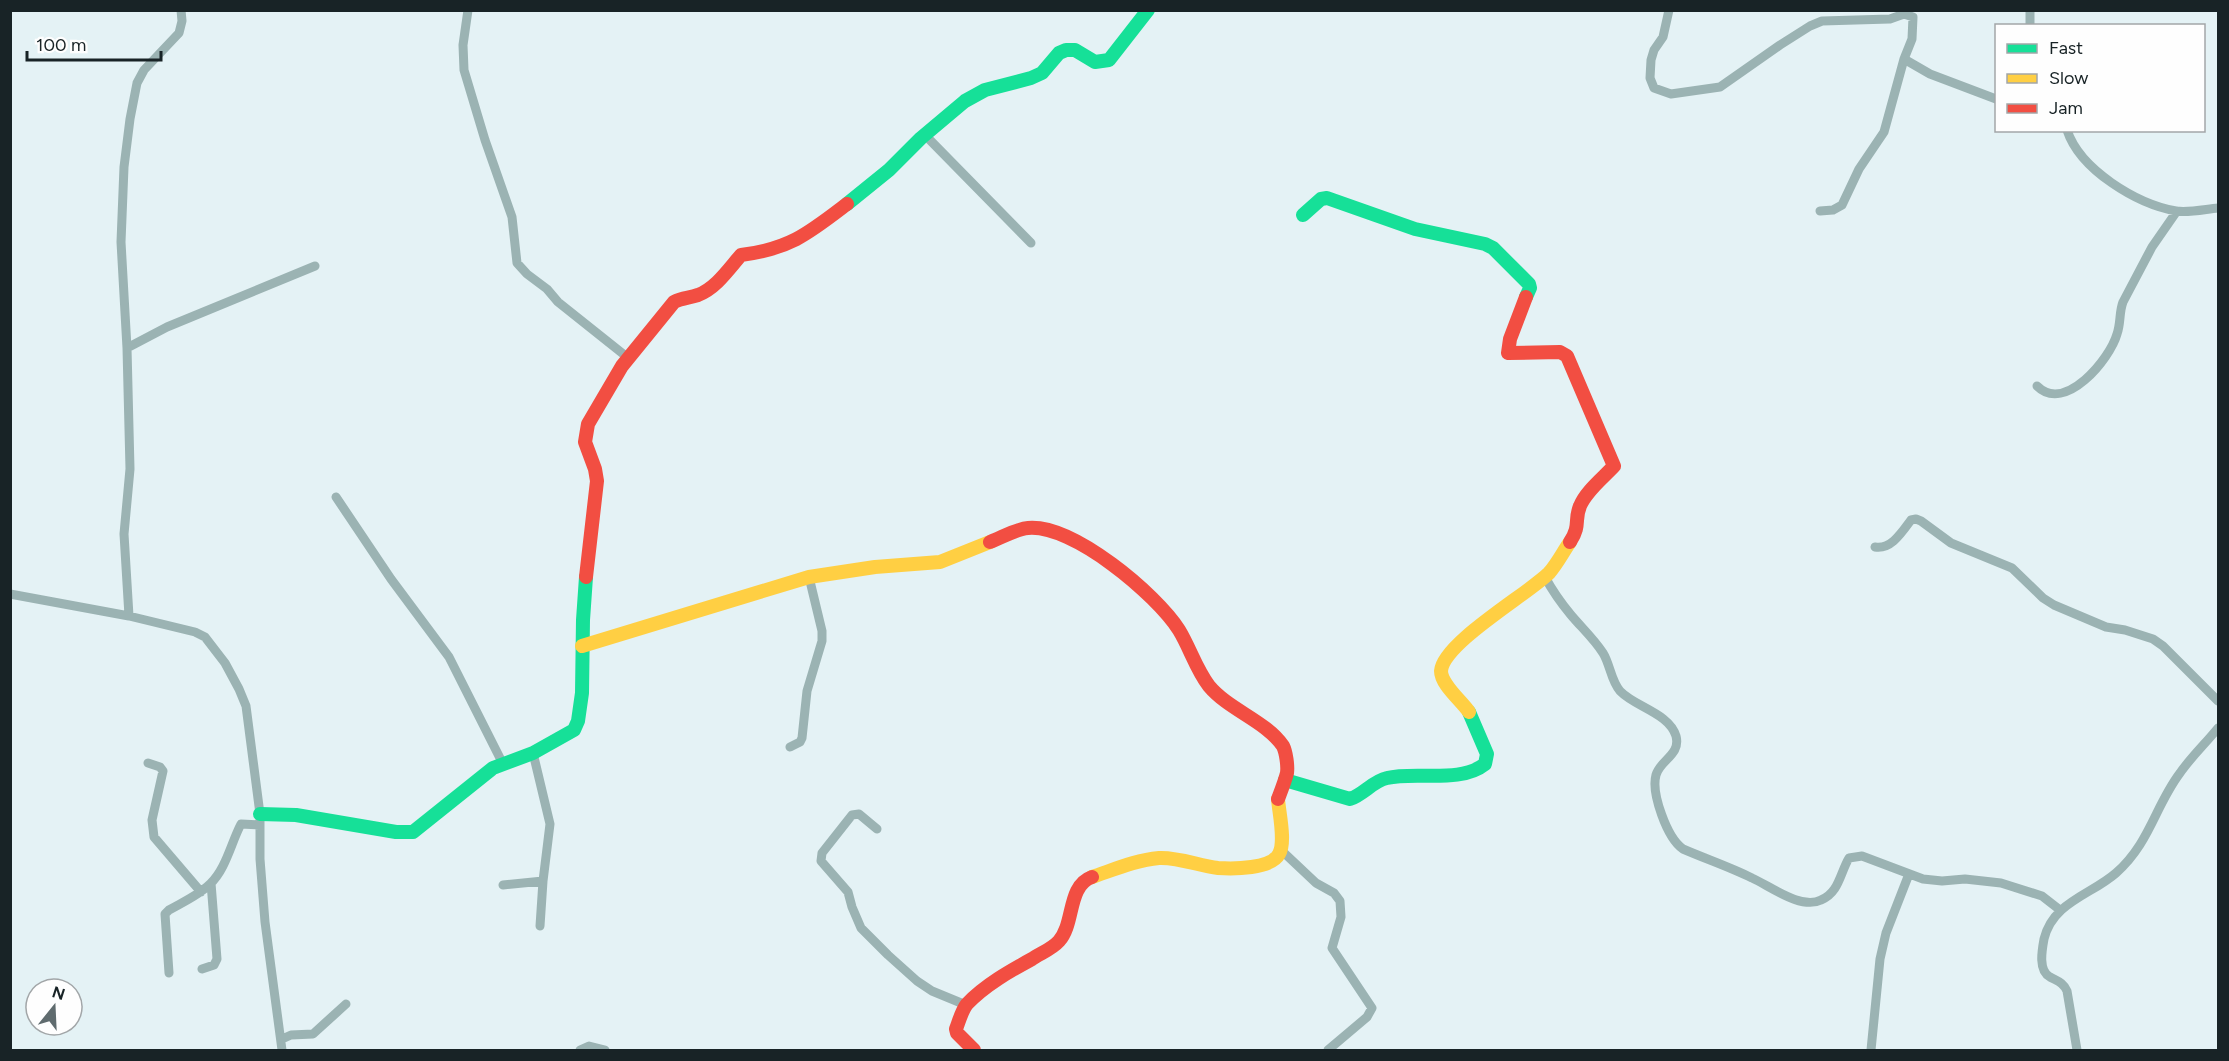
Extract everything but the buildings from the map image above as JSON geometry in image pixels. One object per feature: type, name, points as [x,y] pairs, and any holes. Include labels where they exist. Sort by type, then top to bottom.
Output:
[{"type":"street","points":[[129,616],[124,534],[130,469],[121,242],[124,166],[138,83],[144,70],[179,33],[182,21],[181,10]]},
{"type":"street","points":[[468,10],[463,45],[465,70],[488,150],[512,217],[517,263],[558,302],[627,357]]},
{"type":"street","points":[[169,973],[165,914],[212,883],[241,824],[260,819],[296,815],[396,832],[413,832],[485,774],[569,734],[579,724],[583,689],[582,646],[597,481],[597,471],[585,443],[585,431],[627,357],[674,302],[681,298],[696,296],[712,288],[741,255],[766,252],[798,240],[807,234],[889,170],[924,134],[965,101],[985,90],[1042,73],[1059,53],[1066,50],[1075,50],[1095,62],[1108,60],[1149,10]]},
{"type":"street","points":[[1669,10],[1663,37],[1654,50],[1651,60],[1650,78],[1654,88],[1671,94],[1720,87],[1780,45],[1822,21],[1911,15],[1912,39],[1904,59],[1884,132],[1859,169],[1842,205],[1833,210],[1820,211]]},
{"type":"street","points":[[1904,59],[1930,74],[1995,99]]},
{"type":"street","points":[[924,134],[1031,243]]},
{"type":"street","points":[[2069,135],[2093,169],[2121,189],[2147,202],[2177,211],[2218,208]]},
{"type":"street","points":[[1285,780],[1350,799],[1379,780],[1389,777],[1451,775],[1480,768],[1487,760],[1487,754],[1469,711],[1445,682],[1441,673],[1443,663],[1456,646],[1530,585],[1550,572],[1577,531],[1579,507],[1585,497],[1612,469],[1614,463],[1567,356],[1560,352],[1508,353],[1510,339],[1529,293],[1529,284],[1493,248],[1477,241],[1415,229],[1327,198],[1321,199],[1303,214]]},
{"type":"street","points":[[2037,386],[2042,391],[2054,395],[2065,393],[2086,380],[2105,357],[2118,333],[2119,310],[2152,247],[2177,211]]},
{"type":"street","points":[[127,348],[167,327],[315,266]]},
{"type":"street","points":[[336,497],[398,588],[449,657],[503,764]]},
{"type":"street","points":[[1875,547],[1881,548],[1888,545],[1911,520],[1921,521],[1951,543],[2012,568],[2043,598],[2054,605],[2106,627],[2153,639],[2163,646],[2218,701]]},
{"type":"street","points":[[582,646],[809,577],[875,567],[940,562],[1027,528],[1044,528],[1064,536],[1102,558],[1132,580],[1174,623],[1211,689],[1284,748],[1287,772],[1278,799],[1281,850],[1272,862],[1264,866],[1219,868],[1166,857],[1130,864],[1087,879],[1078,888],[1067,927],[1060,940],[1000,977],[966,1005],[956,1029],[957,1033],[974,1050]]},
{"type":"street","points":[[790,747],[800,742],[802,738],[807,691],[822,641],[822,631],[809,577]]},
{"type":"street","points":[[1545,577],[1569,613],[1602,651],[1618,689],[1665,721],[1675,734],[1677,743],[1675,749],[1658,770],[1655,778],[1664,826],[1675,844],[1753,878],[1787,896],[1803,901],[1815,902],[1828,896],[1835,888],[1846,863],[1852,857],[1862,856],[1923,879],[1942,881],[1965,879],[2001,883],[2042,896],[2060,909]]},
{"type":"street","points":[[10,594],[129,616],[195,632],[205,637],[225,663],[246,706],[260,819],[265,922],[282,1050]]},
{"type":"street","points":[[2078,1050],[2067,991],[2062,983],[2047,976],[2042,966],[2044,937],[2060,909],[2116,873],[2133,854],[2151,828],[2179,773],[2218,728]]},
{"type":"street","points":[[533,753],[550,825],[540,926]]},
{"type":"street","points":[[148,763],[160,767],[163,771],[152,820],[154,837],[201,892]]},
{"type":"street","points":[[877,829],[859,814],[852,815],[822,853],[821,861],[848,892],[861,928],[916,981],[966,1005]]},
{"type":"street","points":[[1281,850],[1317,883],[1334,893],[1340,901],[1341,917],[1332,948],[1372,1008],[1367,1017],[1328,1050]]},
{"type":"street","points":[[1871,1050],[1880,959],[1886,933],[1909,874]]},
{"type":"street","points":[[502,885],[543,881]]},
{"type":"street","points":[[202,969],[214,965],[217,959],[212,883]]},
{"type":"street","points":[[282,1039],[291,1035],[313,1034],[346,1004]]},
{"type":"street","points":[[580,1050],[589,1046],[605,1050]]},
{"type":"traffic: fast","points":[[847,204],[889,170],[921,138],[965,101],[985,90],[1042,73],[1059,53],[1066,50],[1075,50],[1095,62],[1109,60],[1148,10]]},
{"type":"traffic: fast","points":[[1303,215],[1321,199],[1327,198],[1415,229],[1485,244],[1493,248],[1529,284],[1530,288],[1526,297]]},
{"type":"traffic: fast","points":[[260,814],[296,815],[396,832],[413,832],[493,768],[533,753],[574,730],[578,721],[582,693],[586,577]]},
{"type":"traffic: fast","points":[[1285,780],[1350,799],[1387,778],[1463,774],[1475,770],[1485,764],[1487,754],[1469,712]]},
{"type":"traffic: slow","points":[[582,646],[809,577],[875,567],[940,562],[990,542]]},
{"type":"traffic: slow","points":[[1469,712],[1444,682],[1441,671],[1445,660],[1471,633],[1549,573],[1570,542]]},
{"type":"traffic: slow","points":[[1092,877],[1133,863],[1159,858],[1225,868],[1252,867],[1268,863],[1275,859],[1281,849],[1282,835],[1278,799]]},
{"type":"traffic: jam","points":[[586,577],[597,481],[585,442],[588,424],[622,366],[674,302],[698,295],[710,288],[741,255],[786,244],[810,231],[847,204]]},
{"type":"traffic: jam","points":[[1526,297],[1510,339],[1508,353],[1560,352],[1567,356],[1614,466],[1583,500],[1570,542]]},
{"type":"traffic: jam","points":[[990,542],[1023,529],[1046,530],[1067,537],[1089,549],[1133,581],[1168,615],[1179,630],[1209,686],[1227,702],[1267,729],[1283,746],[1287,773],[1278,799]]},
{"type":"traffic: jam","points":[[974,1050],[957,1033],[956,1029],[965,1006],[990,985],[1050,949],[1059,941],[1064,933],[1079,888],[1092,877]]}]
